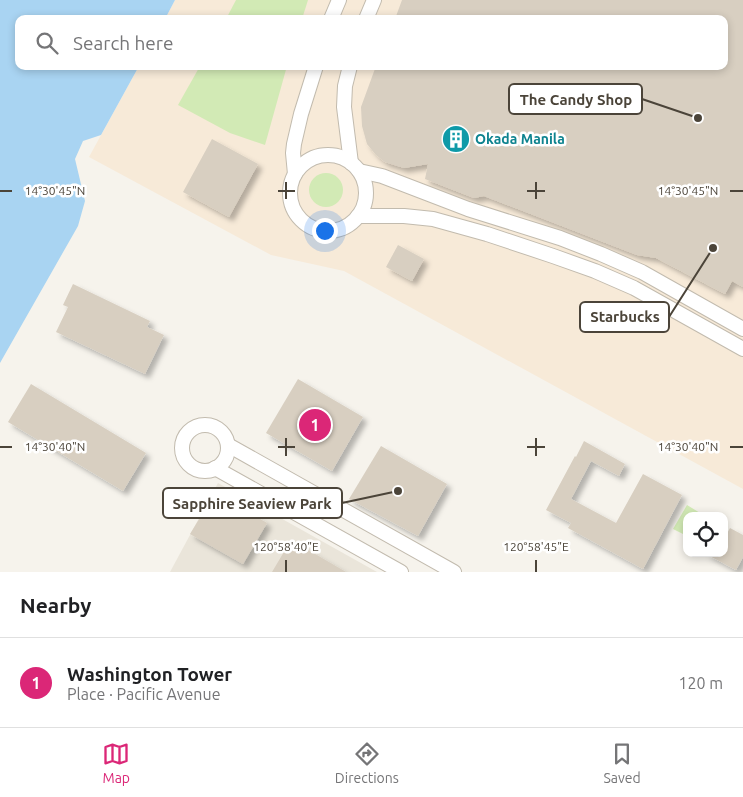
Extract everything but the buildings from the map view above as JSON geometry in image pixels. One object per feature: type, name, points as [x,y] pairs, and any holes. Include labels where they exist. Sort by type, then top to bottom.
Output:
[{"type":"street","points":[[333,15],[339,0]]},
{"type":"street","points":[[368,15],[374,0]]},
{"type":"street","points":[[295,174],[294,144],[315,70]]},
{"type":"street","points":[[349,70],[345,86],[344,107],[355,167],[363,179],[366,188],[366,198],[358,216],[350,224],[341,228],[324,230],[306,224],[296,213],[290,200],[290,185],[295,174],[304,163],[317,156],[339,156],[355,167],[472,210],[560,238],[601,254],[642,272],[743,330]]},
{"type":"street","points":[[358,216],[404,216],[433,219],[487,234],[553,256],[634,288],[743,349]]},
{"type":"street","points":[[202,425],[209,425],[222,432],[228,445],[224,461],[215,468],[208,470],[194,468],[184,457],[182,450],[185,437],[189,432],[202,425]]},
{"type":"street","points":[[228,445],[454,572]]},
{"type":"street","points":[[215,468],[401,572]]},
{"type":"shaded area","points":[[175,0],[743,0],[743,489],[344,271],[271,255],[89,157],[137,70],[728,70],[728,15],[167,15]]},
{"type":"shaded area","points":[[218,483],[377,572],[170,572]]},
{"type":"green space","points":[[236,0],[308,0],[303,15],[228,15]]},
{"type":"green space","points":[[198,70],[286,70],[265,145],[230,133],[178,105]]},
{"type":"green space","points":[[326,173],[338,178],[343,190],[338,202],[326,207],[314,202],[309,190],[314,178]]},
{"type":"green space","points":[[687,505],[698,512],[683,512],[683,534],[673,529]]},
{"type":"water","points":[[0,0],[175,0],[167,15],[15,15],[15,70],[137,70],[101,135],[83,141],[75,159],[85,201],[78,226],[0,363]]},
{"type":"place","name":"The Candy Shop","points":[[698,118]]},
{"type":"place","name":"Okada Manila","points":[[456,139]]},
{"type":"place","name":"Starbucks","points":[[713,248]]},
{"type":"place","name":"Washington Tower","points":[[315,425]]},
{"type":"place","name":"Sapphire Seaview Park","points":[[398,491]]}]
